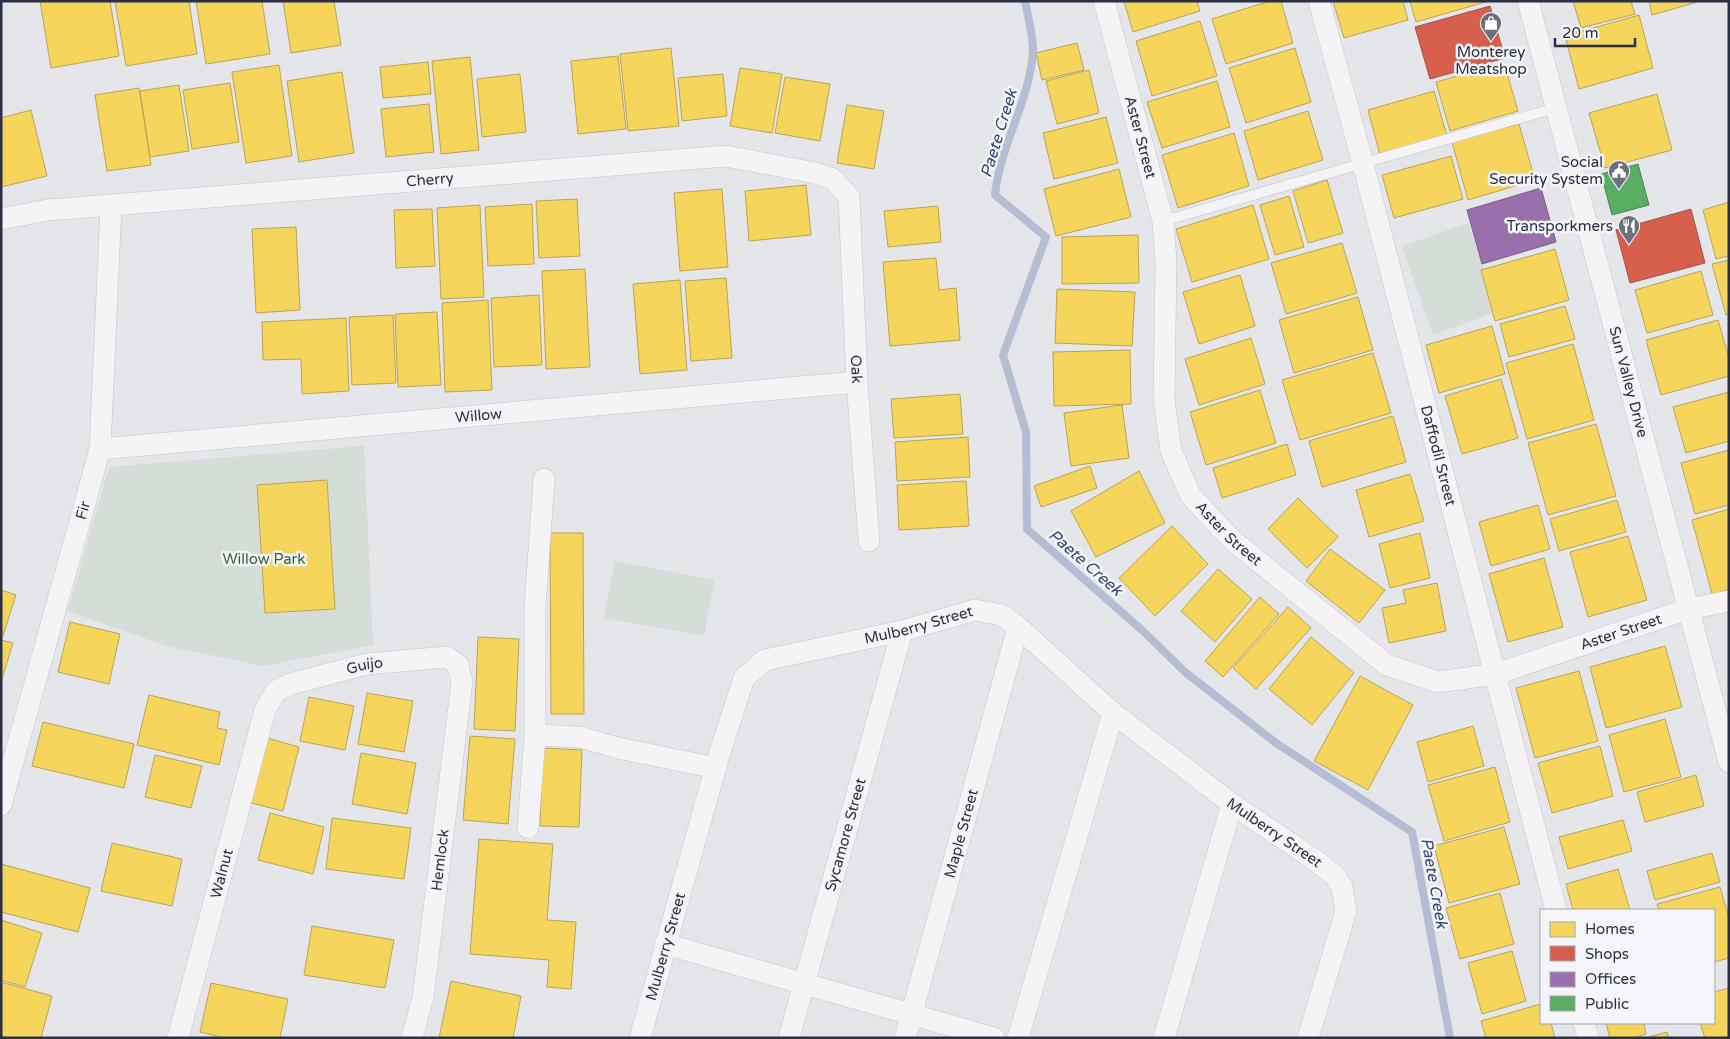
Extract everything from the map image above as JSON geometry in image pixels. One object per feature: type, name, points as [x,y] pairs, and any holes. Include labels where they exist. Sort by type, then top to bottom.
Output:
[{"type":"street","name":"Aster Street","points":[[1104,1],[1163,221],[1166,261],[1164,400],[1172,451],[1191,496],[1232,540],[1387,665],[1438,682],[1496,674],[1688,609],[1729,601]]},
{"type":"street","name":"Daffodil Street","points":[[1319,1],[1556,909]]},
{"type":"street","name":"Sun Valley Drive","points":[[1528,1],[1729,762]]},
{"type":"street","name":"Cherry","points":[[1,220],[48,210],[726,156],[815,173],[832,180],[849,197]]},
{"type":"street","name":"Oak","points":[[849,197],[857,382],[868,541]]},
{"type":"street","name":"Fir","points":[[1,805],[100,449],[111,206]]},
{"type":"street","name":"Willow","points":[[100,449],[857,382]]},
{"type":"street","points":[[528,828],[535,735],[535,607],[544,479]]},
{"type":"street","name":"Mulberry Street","points":[[640,1038],[716,768],[744,678],[765,660],[902,631],[975,610],[1002,615],[1018,627],[1113,713],[1232,804],[1315,860],[1335,876],[1342,887],[1346,911],[1308,1038]]},
{"type":"street","name":"Maple Street","points":[[905,1038],[1018,627]]},
{"type":"street","name":"Sycamore Street","points":[[789,1038],[902,631]]},
{"type":"street","name":"Guijo","points":[[265,710],[276,691],[367,664],[447,657],[458,665],[462,682]]},
{"type":"street","name":"Hemlock","points":[[412,1038],[423,997],[462,682]]},
{"type":"street","name":"Walnut","points":[[178,1038],[265,710]]},
{"type":"street","points":[[1018,1038],[1113,713]]},
{"type":"street","points":[[535,735],[580,737],[618,748],[716,768]]},
{"type":"street","points":[[1164,1038],[1232,804]]},
{"type":"street","points":[[666,944],[994,1038]]},
{"type":"street","points":[[1584,1024],[1588,1038]]},
{"type":"lane","points":[[1163,221],[1555,108]]},
{"type":"green space","points":[[1468,223],[1499,311],[1433,335],[1402,246]]},
{"type":"green space","name":"Willow Park","points":[[364,446],[373,645],[263,666],[167,646],[68,611],[109,467]]},
{"type":"green space","points":[[615,561],[714,580],[704,636],[604,618]]},
{"type":"building: Homes","points":[[40,1],[110,1],[119,56],[51,68]]},
{"type":"building: Homes","points":[[115,1],[189,1],[197,54],[126,66]]},
{"type":"building: Homes","points":[[196,1],[262,1],[270,54],[206,64]]},
{"type":"building: Homes","points":[[283,1],[334,1],[341,45],[291,53]]},
{"type":"building: Homes","points":[[1124,1],[1197,1],[1200,11],[1133,32]]},
{"type":"building: Homes","points":[[1270,1],[1281,1],[1293,43],[1226,64],[1212,19]]},
{"type":"building: Homes","points":[[1333,1],[1403,1],[1408,20],[1344,38]]},
{"type":"building: Homes","points":[[1410,1],[1489,1],[1416,22]]},
{"type":"building: Homes","points":[[1573,1],[1631,1],[1635,14],[1581,28]]},
{"type":"building: Homes","points":[[1649,1],[1701,1],[1652,15]]},
{"type":"building: Homes","points":[[1639,15],[1653,68],[1579,89],[1565,36]]},
{"type":"building: Homes","points":[[1200,21],[1217,76],[1152,96],[1136,41]]},
{"type":"building: Homes","points":[[1077,43],[1084,70],[1042,80],[1036,53]]},
{"type":"building: Homes","points":[[671,48],[679,126],[628,131],[620,54]]},
{"type":"building: Homes","points":[[1295,48],[1311,102],[1246,123],[1229,68]]},
{"type":"building: Homes","points":[[618,56],[626,129],[578,134],[571,61]]},
{"type":"building: Homes","points":[[470,57],[479,150],[441,154],[432,61]]},
{"type":"building: Homes","points":[[428,62],[431,94],[383,98],[380,67]]},
{"type":"building: Homes","points":[[1504,63],[1518,111],[1450,131],[1436,82]]},
{"type":"building: Homes","points":[[279,65],[292,156],[246,163],[232,72]]},
{"type":"building: Homes","points":[[740,68],[782,74],[772,133],[730,126]]},
{"type":"building: Homes","points":[[1089,70],[1099,113],[1057,124],[1046,81]]},
{"type":"building: Homes","points":[[342,72],[354,153],[299,162],[287,81]]},
{"type":"building: Homes","points":[[520,74],[526,132],[482,137],[477,79]]},
{"type":"building: Homes","points":[[723,74],[727,116],[682,121],[678,78]]},
{"type":"building: Homes","points":[[785,77],[830,84],[820,141],[775,133]]},
{"type":"building: Homes","points":[[1217,81],[1230,127],[1162,148],[1147,102]]},
{"type":"building: Homes","points":[[230,83],[239,142],[192,149],[183,90]]},
{"type":"building: Homes","points":[[179,85],[189,151],[150,157],[140,91]]},
{"type":"building: Homes","points":[[139,88],[151,165],[107,171],[95,95]]},
{"type":"building: Homes","points":[[1434,91],[1447,136],[1380,155],[1368,110]]},
{"type":"building: Homes","points":[[1657,94],[1672,150],[1605,168],[1589,113]]},
{"type":"building: Homes","points":[[429,104],[434,152],[386,157],[381,109]]},
{"type":"building: Homes","points":[[847,105],[884,111],[874,169],[837,163]]},
{"type":"building: Homes","points":[[31,110],[47,176],[1,187],[1,118]]},
{"type":"building: Homes","points":[[1308,111],[1323,160],[1258,180],[1244,131]]},
{"type":"building: Homes","points":[[1106,117],[1118,163],[1054,179],[1043,133]]},
{"type":"building: Homes","points":[[1519,124],[1535,180],[1468,200],[1452,142]]},
{"type":"building: Homes","points":[[1234,133],[1249,186],[1178,208],[1162,155]]},
{"type":"building: Homes","points":[[1451,156],[1463,199],[1394,218],[1382,175]]},
{"type":"building: Homes","points":[[1119,169],[1131,217],[1056,236],[1044,189]]},
{"type":"building: Homes","points":[[1327,180],[1343,233],[1308,243],[1293,191]]},
{"type":"building: Homes","points":[[806,185],[811,235],[749,241],[745,191]]},
{"type":"building: Homes","points":[[722,189],[728,267],[680,271],[674,193]]},
{"type":"building: Homes","points":[[1289,196],[1304,247],[1275,255],[1260,205]]},
{"type":"building: Homes","points":[[577,199],[580,256],[539,258],[536,201]]},
{"type":"building: Homes","points":[[1729,202],[1729,256],[1716,259],[1703,210]]},
{"type":"building: Homes","points":[[532,204],[534,264],[488,266],[485,207]]},
{"type":"building: Homes","points":[[480,205],[484,297],[441,299],[437,208]]},
{"type":"building: Homes","points":[[1253,205],[1269,259],[1192,282],[1176,229]]},
{"type":"building: Homes","points":[[938,206],[941,242],[888,247],[884,211]]},
{"type":"building: Homes","points":[[432,209],[435,266],[396,268],[394,210]]},
{"type":"building: Homes","points":[[296,227],[300,310],[256,313],[252,229]]},
{"type":"building: Homes","points":[[1138,235],[1139,283],[1062,284],[1062,237]]},
{"type":"building: Homes","points":[[1342,243],[1357,293],[1286,314],[1271,263]]},
{"type":"building: Homes","points":[[1555,249],[1569,300],[1495,321],[1481,270]]},
{"type":"building: Homes","points":[[936,258],[939,290],[956,288],[960,340],[890,346],[883,262]]},
{"type":"building: Homes","points":[[1729,260],[1729,314],[1726,315],[1712,264]]},
{"type":"building: Homes","points":[[585,269],[590,367],[546,369],[542,271]]},
{"type":"building: Homes","points":[[1701,271],[1713,315],[1647,333],[1635,290]]},
{"type":"building: Homes","points":[[1240,275],[1255,326],[1199,344],[1183,292]]},
{"type":"building: Homes","points":[[726,278],[732,358],[691,361],[685,281]]},
{"type":"building: Homes","points":[[680,280],[687,370],[640,374],[633,284]]},
{"type":"building: Homes","points":[[1057,289],[1135,292],[1132,346],[1055,343]]},
{"type":"building: Homes","points":[[539,295],[542,365],[494,367],[491,298]]},
{"type":"building: Homes","points":[[1358,297],[1373,350],[1294,373],[1279,320]]},
{"type":"building: Homes","points":[[488,300],[492,390],[445,392],[442,303]]},
{"type":"building: Homes","points":[[1565,306],[1575,339],[1509,357],[1500,324]]},
{"type":"building: Homes","points":[[437,312],[441,385],[398,387],[395,314]]},
{"type":"building: Homes","points":[[393,315],[396,383],[352,385],[349,317]]},
{"type":"building: Homes","points":[[346,318],[349,391],[302,394],[301,359],[263,360],[262,322]]},
{"type":"building: Homes","points":[[1718,320],[1729,358],[1729,376],[1661,395],[1646,340]]},
{"type":"building: Homes","points":[[1492,326],[1505,374],[1439,393],[1426,345]]},
{"type":"building: Homes","points":[[1251,338],[1265,384],[1199,405],[1185,359]]},
{"type":"building: Homes","points":[[1573,344],[1594,420],[1527,439],[1506,363]]},
{"type":"building: Homes","points":[[1130,350],[1131,404],[1054,406],[1053,352]]},
{"type":"building: Homes","points":[[1373,353],[1391,413],[1300,440],[1282,380]]},
{"type":"building: Homes","points":[[1501,379],[1518,438],[1462,454],[1445,396]]},
{"type":"building: Homes","points":[[1260,390],[1276,443],[1206,465],[1190,412]]},
{"type":"building: Homes","points":[[1729,392],[1729,441],[1686,453],[1673,407]]},
{"type":"building: Homes","points":[[960,394],[963,434],[894,438],[891,399]]},
{"type":"building: Homes","points":[[1122,405],[1129,458],[1071,466],[1064,413]]},
{"type":"building: Homes","points":[[1393,416],[1406,462],[1322,487],[1309,441]]},
{"type":"building: Homes","points":[[1596,424],[1616,496],[1548,515],[1528,443]]},
{"type":"building: Homes","points":[[968,437],[970,477],[897,481],[895,442]]},
{"type":"building: Homes","points":[[1287,444],[1296,475],[1222,498],[1213,468]]},
{"type":"building: Homes","points":[[1729,450],[1729,505],[1695,514],[1681,463]]},
{"type":"building: Homes","points":[[1090,466],[1097,488],[1041,507],[1034,486]]},
{"type":"building: Homes","points":[[1139,471],[1165,523],[1096,557],[1071,511]]},
{"type":"building: Homes","points":[[1410,474],[1424,521],[1369,537],[1356,490]]},
{"type":"building: Homes","points":[[327,480],[335,609],[265,613],[257,485]]},
{"type":"building: Homes","points":[[966,481],[969,526],[899,530],[897,485]]},
{"type":"building: Homes","points":[[1298,498],[1338,537],[1307,568],[1268,529]]},
{"type":"building: Homes","points":[[1617,500],[1626,532],[1559,551],[1550,519]]},
{"type":"building: Homes","points":[[1538,505],[1550,549],[1491,566],[1479,522]]},
{"type":"building: Homes","points":[[1729,509],[1729,590],[1712,594],[1692,520]]},
{"type":"building: Homes","points":[[1172,526],[1208,564],[1155,616],[1119,578]]},
{"type":"building: Homes","points":[[550,533],[583,533],[584,714],[551,714]]},
{"type":"building: Homes","points":[[1420,533],[1430,578],[1390,588],[1379,544]]},
{"type":"building: Homes","points":[[1628,536],[1647,600],[1588,617],[1570,552]]},
{"type":"building: Homes","points":[[1330,549],[1385,590],[1359,623],[1306,581]]},
{"type":"building: Homes","points":[[1544,558],[1563,627],[1508,642],[1489,574]]},
{"type":"building: Homes","points":[[1218,569],[1252,599],[1215,642],[1181,611]]},
{"type":"building: Homes","points":[[1437,583],[1446,631],[1389,643],[1382,608],[1406,603],[1403,590]]},
{"type":"building: Homes","points":[[1,590],[16,595],[3,636],[1,636]]},
{"type":"building: Homes","points":[[1260,597],[1279,614],[1223,677],[1205,661]]},
{"type":"building: Homes","points":[[1288,607],[1311,628],[1256,689],[1233,668]]},
{"type":"building: Homes","points":[[70,622],[120,634],[109,684],[58,672]]},
{"type":"building: Homes","points":[[478,637],[519,639],[515,731],[474,729]]},
{"type":"building: Homes","points":[[1311,637],[1354,673],[1312,725],[1269,689]]},
{"type":"building: Homes","points":[[1,640],[13,643],[1,682]]},
{"type":"building: Homes","points":[[1665,646],[1682,707],[1606,728],[1590,667]]},
{"type":"building: Homes","points":[[1579,671],[1598,741],[1535,758],[1516,688]]},
{"type":"building: Homes","points":[[1360,676],[1413,705],[1368,790],[1314,761]]},
{"type":"building: Homes","points":[[367,693],[413,701],[404,752],[358,744]]},
{"type":"building: Homes","points":[[149,695],[220,712],[217,728],[227,730],[219,765],[137,745]]},
{"type":"building: Homes","points":[[309,697],[354,706],[345,750],[300,741]]},
{"type":"building: Homes","points":[[1665,719],[1681,777],[1624,792],[1609,735]]},
{"type":"building: Homes","points":[[43,722],[134,744],[124,788],[32,766]]},
{"type":"building: Homes","points":[[1473,726],[1484,766],[1428,782],[1417,742]]},
{"type":"building: Homes","points":[[470,736],[515,739],[508,824],[463,820]]},
{"type":"building: Homes","points":[[267,738],[299,747],[283,811],[251,803]]},
{"type":"building: Homes","points":[[1600,746],[1613,796],[1552,813],[1538,763]]},
{"type":"building: Homes","points":[[543,748],[582,750],[579,827],[540,826]]},
{"type":"building: Homes","points":[[361,753],[416,763],[407,814],[352,804]]},
{"type":"building: Homes","points":[[155,755],[202,766],[191,808],[145,797]]},
{"type":"building: Homes","points":[[1495,767],[1510,822],[1444,841],[1428,785]]},
{"type":"building: Homes","points":[[1696,775],[1704,806],[1645,822],[1637,792]]},
{"type":"building: Homes","points":[[270,813],[324,827],[313,874],[258,860]]},
{"type":"building: Homes","points":[[332,818],[411,828],[404,879],[326,869]]},
{"type":"building: Homes","points":[[1623,820],[1632,851],[1568,869],[1559,837]]},
{"type":"building: Homes","points":[[1504,827],[1520,884],[1449,903],[1434,846]]},
{"type":"building: Homes","points":[[479,839],[553,844],[547,920],[576,922],[571,989],[547,987],[549,960],[470,954]]},
{"type":"building: Homes","points":[[112,843],[182,859],[172,906],[101,891]]},
{"type":"building: Homes","points":[[1712,853],[1720,882],[1655,900],[1647,871]]},
{"type":"building: Homes","points":[[1,864],[90,888],[78,932],[1,912]]},
{"type":"building: Homes","points":[[1618,869],[1630,909],[1573,909],[1566,884]]},
{"type":"building: Homes","points":[[1720,887],[1729,918],[1729,958],[1715,962],[1715,909],[1659,909],[1657,904]]},
{"type":"building: Homes","points":[[1500,893],[1514,944],[1460,959],[1446,908]]},
{"type":"building: Homes","points":[[1,920],[42,933],[25,987],[1,980]]},
{"type":"building: Homes","points":[[312,926],[394,940],[385,988],[304,975]]},
{"type":"building: Homes","points":[[1512,951],[1526,1001],[1482,1014],[1468,963]]},
{"type":"building: Homes","points":[[451,981],[521,996],[513,1038],[439,1038]]},
{"type":"building: Homes","points":[[1,982],[52,996],[41,1038],[7,1038],[1,1036]]},
{"type":"building: Homes","points":[[211,983],[288,999],[280,1038],[225,1038],[200,1032]]},
{"type":"building: Homes","points":[[1729,988],[1729,1038],[1705,1038],[1700,1024],[1715,1024],[1715,992]]},
{"type":"building: Homes","points":[[1540,1004],[1540,1024],[1551,1024],[1555,1038],[1486,1038],[1481,1021]]},
{"type":"building: Homes","points":[[1606,1024],[1644,1024],[1646,1034],[1632,1038],[1610,1038]]},
{"type":"building: Homes","points":[[1667,1032],[1669,1038],[1645,1038]]},
{"type":"building: Shops","points":[[1490,6],[1505,58],[1430,79],[1415,27]]},
{"type":"building: Shops","points":[[1691,209],[1705,263],[1630,283],[1616,230]]},
{"type":"building: Offices","points":[[1541,188],[1556,242],[1482,264],[1467,210]]},
{"type":"building: Public","points":[[1638,164],[1649,205],[1612,215],[1601,174]]},
{"type":"waterway","name":"Paete Creek","points":[[1025,1],[1033,45],[1031,69],[1003,158],[995,195],[1046,237],[1003,355],[1026,432],[1027,529],[1143,631],[1185,672],[1276,743],[1412,832],[1450,1038]]},
{"type":"place","name":"Monterey Meatshop","points":[[1491,42]]},
{"type":"place","name":"Social Security System","points":[[1619,190]]},
{"type":"place","name":"Transporkmers","points":[[1629,245]]}]
